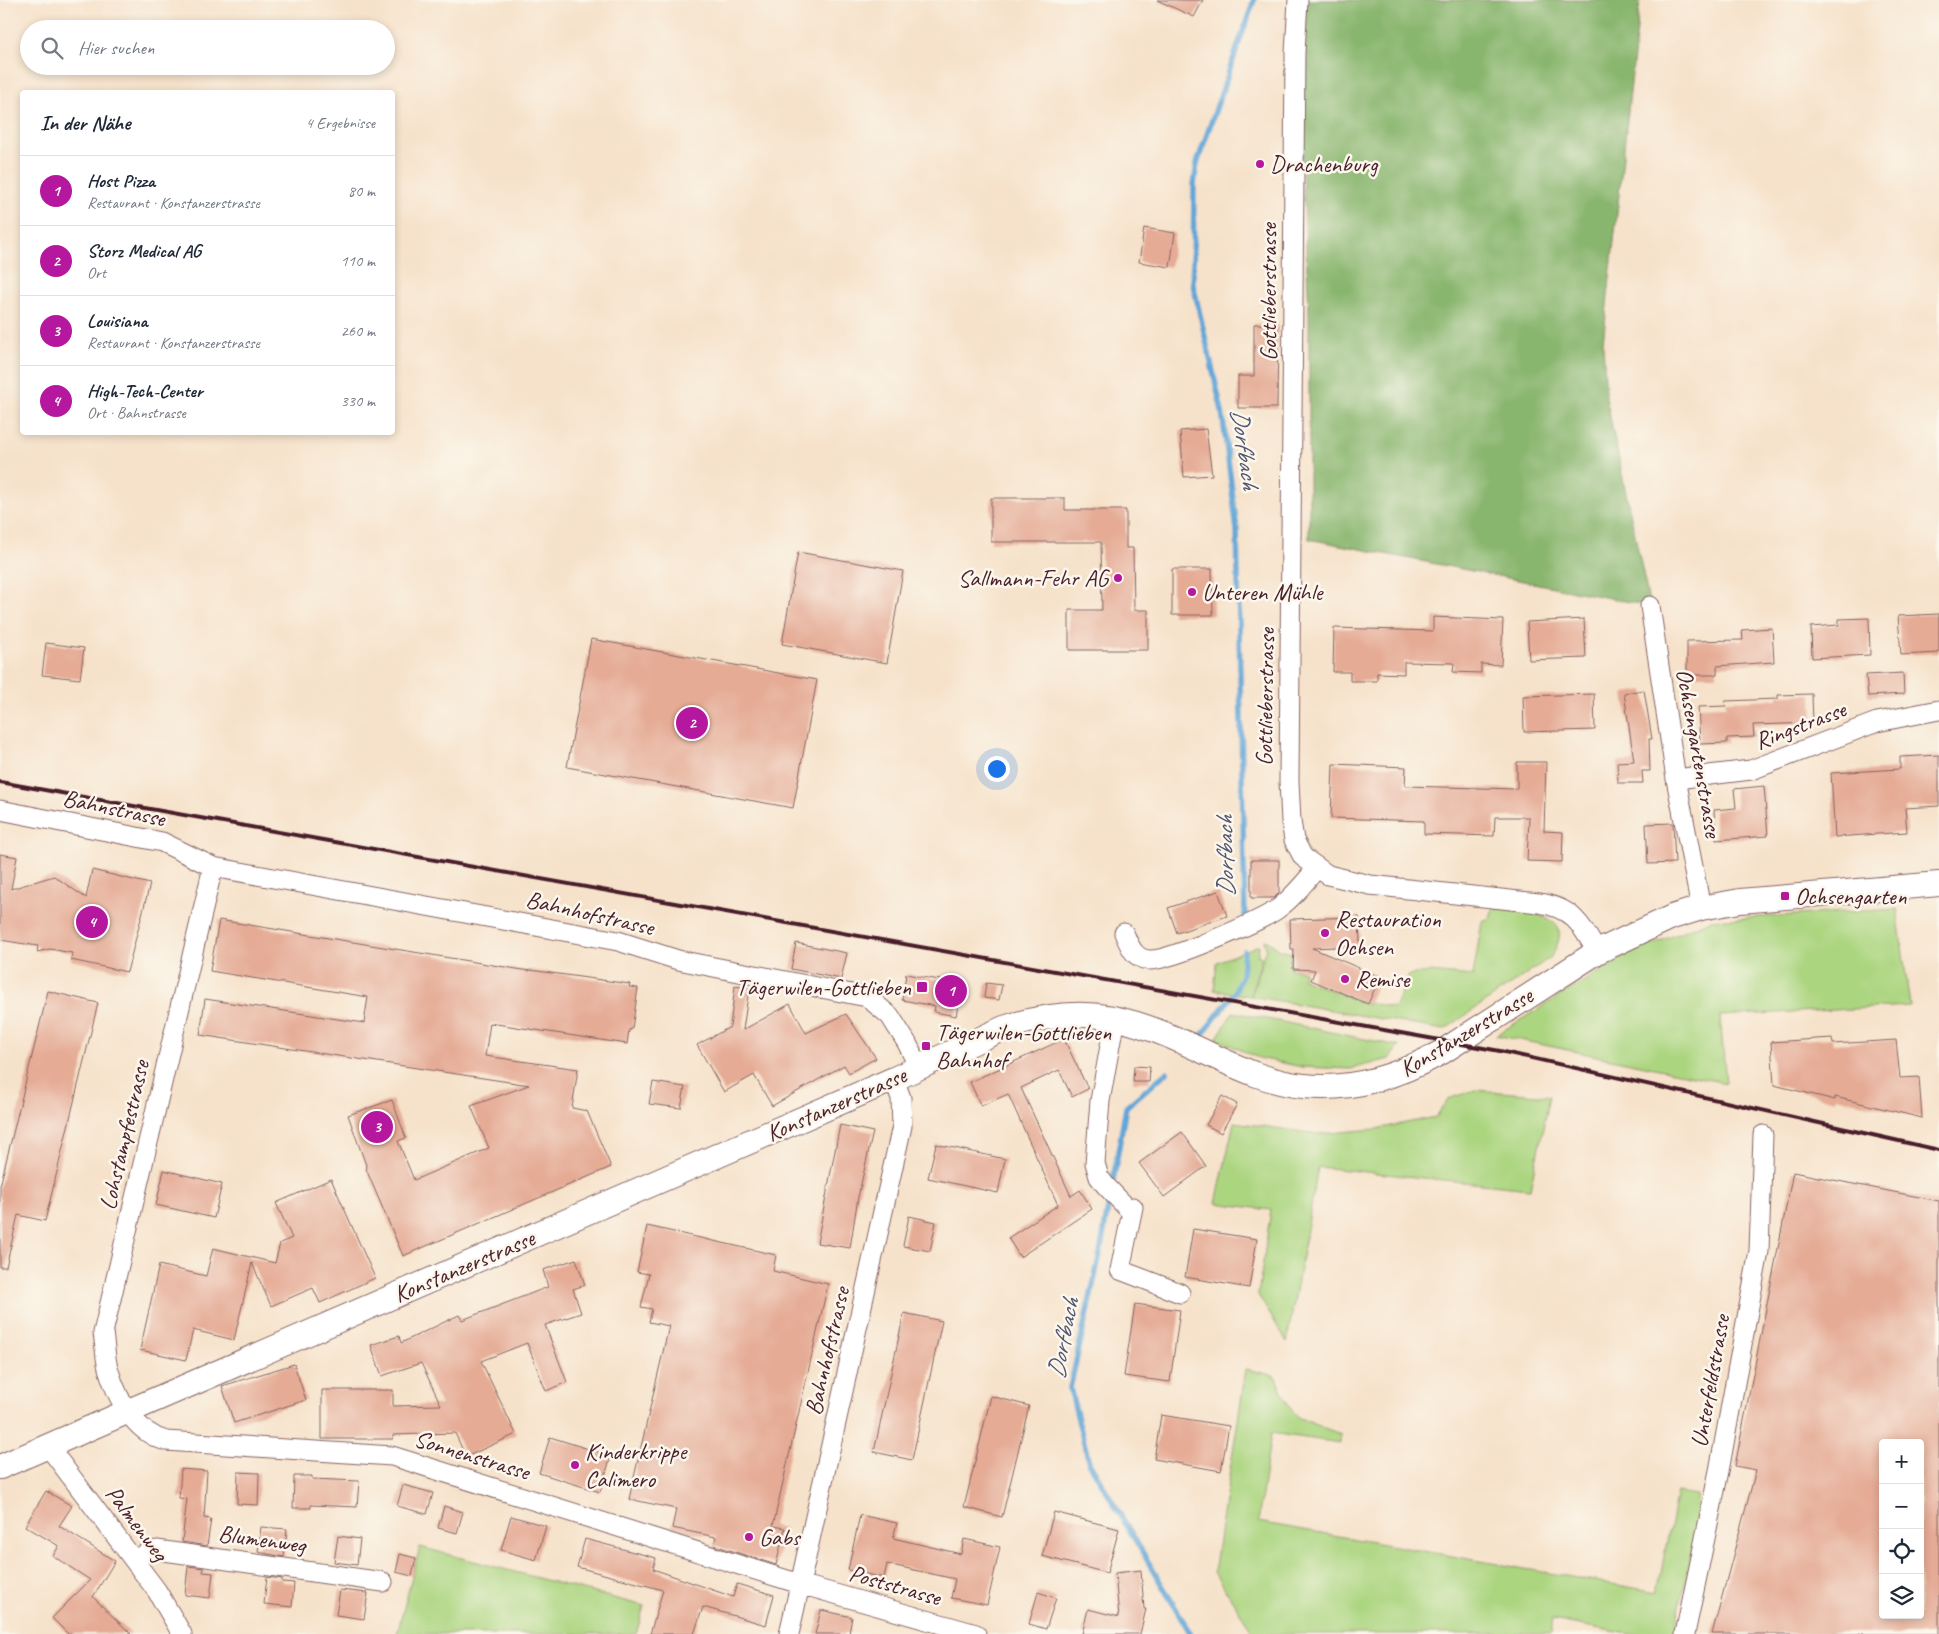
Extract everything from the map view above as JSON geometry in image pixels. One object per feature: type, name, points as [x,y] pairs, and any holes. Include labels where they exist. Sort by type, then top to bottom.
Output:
[{"type":"main road","name":"Konstanzerstrasse","points":[[0,1467],[894,1079],[1004,1028],[1034,1019],[1078,1015],[1115,1018],[1140,1024],[1244,1071],[1274,1080],[1304,1086],[1334,1087],[1361,1084],[1380,1080],[1416,1066],[1442,1052],[1597,952],[1672,917],[1701,908],[1785,896],[1939,884]]},
{"type":"street","name":"Gottlieberstrasse","points":[[1298,0],[1295,53],[1289,781],[1294,840],[1303,858],[1338,879],[1370,885],[1551,905],[1560,908],[1576,919],[1597,952]]},
{"type":"street","name":"Ochsengartenstrasse","points":[[1650,606],[1676,779],[1701,908]]},
{"type":"street","name":"Ringstrasse","points":[[1676,779],[1752,770],[1877,722],[1939,710]]},
{"type":"street","name":"Bahnstrasse","points":[[0,810],[162,842],[213,867]]},
{"type":"street","name":"Bahnhofstrasse","points":[[213,867],[618,942],[678,960],[867,997],[890,1016],[907,1043],[919,1068]]},
{"type":"street","name":"Lohstampfestrasse","points":[[128,1412],[108,1367],[103,1333],[213,867]]},
{"type":"street","points":[[1124,933],[1132,952],[1147,960],[1166,958],[1256,921],[1270,913],[1296,893],[1317,868]]},
{"type":"street","points":[[1115,1018],[1100,1101],[1095,1163],[1099,1177],[1122,1202],[1120,1270],[1180,1293]]},
{"type":"street","name":"Bahnhofstrasse","points":[[789,1634],[902,1126],[900,1098],[894,1079]]},
{"type":"street","name":"Unterfeldstrasse","points":[[1685,1634],[1719,1471],[1759,1250],[1764,1135]]},
{"type":"street","name":"Sonnenstrasse","points":[[128,1412],[145,1430],[158,1439],[166,1441],[392,1456],[800,1584]]},
{"type":"street","name":"Palmenweg","points":[[48,1446],[157,1591],[182,1634]]},
{"type":"street","name":"Blumenweg","points":[[135,1561],[145,1554],[157,1550],[384,1582]]},
{"type":"street","name":"Poststrasse","points":[[800,1584],[976,1634]]},
{"type":"green space","points":[[1298,0],[1640,0],[1603,343],[1606,398],[1650,606],[1309,539],[1309,313],[1296,24]]},
{"type":"green space","points":[[1493,907],[1530,913],[1549,920],[1556,925],[1559,931],[1557,944],[1551,957],[1444,1030],[1251,996],[1266,948],[1264,941],[1266,940],[1280,950],[1291,953],[1290,969],[1304,971],[1303,979],[1368,1005],[1370,1003],[1395,1008],[1409,975],[1429,972],[1473,976],[1482,921],[1490,918]]},
{"type":"green space","points":[[1897,909],[1910,1006],[1720,1016],[1726,1083],[1496,1035],[1625,956],[1710,920]]},
{"type":"green space","points":[[1259,945],[1258,956],[1262,957],[1250,996],[1214,990],[1217,962]]},
{"type":"green space","points":[[1233,1012],[1399,1046],[1389,1059],[1351,1069],[1302,1067],[1259,1058],[1216,1039]]},
{"type":"green space","points":[[1475,1090],[1550,1096],[1530,1189],[1318,1167],[1287,1342],[1258,1295],[1271,1210],[1216,1203],[1234,1122],[1318,1134],[1376,1129],[1436,1117],[1448,1099]]},
{"type":"green space","points":[[1246,1369],[1275,1376],[1288,1405],[1299,1418],[1340,1434],[1340,1443],[1271,1433],[1258,1522],[1657,1592],[1677,1492],[1697,1495],[1698,1522],[1674,1634],[1628,1634],[1553,1620],[1551,1634],[1254,1634],[1214,1572]]},
{"type":"green space","points":[[420,1547],[644,1606],[636,1634],[397,1634]]},
{"type":"building","points":[[1157,0],[1203,0],[1194,17]]},
{"type":"building","points":[[1144,228],[1175,233],[1170,267],[1139,262]]},
{"type":"building","points":[[1254,324],[1278,324],[1277,408],[1238,408],[1238,376],[1254,376]]},
{"type":"building","points":[[1206,429],[1212,475],[1184,477],[1180,431]]},
{"type":"building","points":[[991,498],[1065,498],[1065,510],[1126,510],[1126,548],[1133,548],[1134,610],[1148,610],[1148,650],[1069,650],[1069,610],[1102,610],[1101,542],[991,542]]},
{"type":"building","points":[[798,552],[903,571],[887,663],[782,644]]},
{"type":"building","name":"Unteren Mühle","points":[[1172,569],[1212,569],[1213,615],[1172,615]]},
{"type":"building","points":[[1939,614],[1939,653],[1901,655],[1898,616]]},
{"type":"building","points":[[1433,617],[1503,620],[1501,665],[1481,664],[1481,673],[1453,672],[1454,663],[1404,662],[1404,674],[1377,673],[1377,681],[1350,681],[1350,672],[1333,672],[1334,628],[1433,631]]},
{"type":"building","points":[[1869,618],[1870,655],[1812,658],[1811,627],[1839,625],[1839,619]]},
{"type":"building","points":[[1584,619],[1586,658],[1529,660],[1527,622]]},
{"type":"building","points":[[1772,628],[1774,662],[1717,666],[1717,675],[1687,675],[1687,641],[1743,640],[1742,630]]},
{"type":"building","points":[[591,639],[817,680],[793,808],[567,767]]},
{"type":"building","points":[[46,643],[84,648],[80,679],[42,675]]},
{"type":"building","points":[[1903,673],[1904,694],[1868,696],[1866,675]]},
{"type":"building","points":[[1644,690],[1652,739],[1649,739],[1650,771],[1642,771],[1643,783],[1618,783],[1617,762],[1634,761],[1624,693]]},
{"type":"building","points":[[1594,694],[1595,730],[1524,732],[1523,696]]},
{"type":"building","points":[[1812,694],[1813,723],[1753,725],[1754,737],[1727,738],[1727,743],[1700,744],[1698,707],[1726,706],[1725,701],[1778,699],[1778,695]]},
{"type":"building","points":[[1939,755],[1939,806],[1905,808],[1907,832],[1835,837],[1831,773],[1900,769],[1900,757]]},
{"type":"building","points":[[1517,762],[1546,762],[1544,831],[1563,832],[1562,862],[1527,861],[1529,817],[1495,817],[1494,836],[1424,834],[1424,821],[1331,818],[1333,764],[1406,767],[1405,786],[1517,789]]},
{"type":"building","points":[[1764,786],[1768,836],[1716,840],[1714,810],[1736,808],[1734,789]]},
{"type":"building","points":[[1673,823],[1675,863],[1648,864],[1646,824]]},
{"type":"building","points":[[0,854],[17,857],[11,889],[54,876],[86,898],[92,870],[150,884],[127,972],[71,960],[72,953],[50,949],[37,952],[38,946],[0,940]]},
{"type":"building","points":[[1251,860],[1279,860],[1279,893],[1274,898],[1251,898]]},
{"type":"building","points":[[1218,891],[1227,916],[1177,933],[1168,908]]},
{"type":"building","points":[[1359,917],[1360,946],[1312,948],[1380,977],[1368,1004],[1311,980],[1315,970],[1293,969],[1294,949],[1291,949],[1290,919]]},
{"type":"building","points":[[219,920],[529,971],[630,984],[629,987],[638,988],[632,1029],[629,1030],[627,1044],[490,1023],[485,1056],[578,1069],[572,1108],[587,1111],[611,1167],[403,1256],[366,1169],[348,1115],[392,1100],[406,1138],[398,1141],[414,1180],[489,1148],[471,1106],[529,1085],[200,1035],[205,999],[364,1023],[368,997],[210,971]]},
{"type":"building","points":[[796,943],[847,953],[841,979],[791,969]]},
{"type":"building","points":[[906,974],[962,984],[956,1016],[934,1012],[935,1006],[902,1000]]},
{"type":"building","points":[[986,983],[1002,985],[999,1000],[984,998]]},
{"type":"building","points":[[735,986],[749,988],[743,1030],[790,1004],[806,1033],[846,1014],[876,1058],[849,1073],[844,1065],[772,1106],[754,1075],[724,1092],[697,1045],[730,1027]]},
{"type":"building","points":[[48,991],[98,1003],[45,1221],[18,1215],[6,1267],[0,1267],[0,1186]]},
{"type":"building","points":[[1832,1038],[1833,1044],[1896,1040],[1900,1078],[1919,1077],[1922,1118],[1835,1097],[1835,1100],[1774,1085],[1771,1042]]},
{"type":"building","points":[[1064,1039],[1088,1089],[1072,1097],[1059,1070],[1021,1088],[1071,1196],[1080,1190],[1092,1209],[1020,1257],[1008,1238],[1058,1205],[1008,1094],[981,1106],[970,1082]]},
{"type":"building","points":[[1134,1066],[1150,1067],[1149,1082],[1133,1082]]},
{"type":"building","points":[[653,1082],[685,1087],[681,1108],[649,1104]]},
{"type":"building","points":[[1222,1096],[1237,1104],[1221,1133],[1206,1125]]},
{"type":"building","points":[[840,1125],[873,1132],[858,1197],[850,1248],[817,1243]]},
{"type":"building","points":[[1182,1132],[1206,1166],[1164,1197],[1139,1163]]},
{"type":"building","points":[[936,1144],[1005,1159],[998,1193],[928,1178]]},
{"type":"building","points":[[164,1170],[222,1184],[214,1218],[156,1205]]},
{"type":"building","points":[[1793,1172],[1939,1201],[1939,1634],[1712,1634],[1756,1470],[1735,1466]]},
{"type":"building","points":[[331,1179],[375,1278],[320,1303],[313,1288],[271,1306],[252,1263],[234,1340],[193,1330],[186,1360],[140,1350],[159,1265],[206,1276],[213,1248],[275,1263],[280,1243],[292,1238],[276,1203]]},
{"type":"building","points":[[909,1216],[936,1222],[930,1251],[903,1246]]},
{"type":"building","points":[[647,1226],[776,1255],[773,1271],[828,1284],[773,1526],[785,1528],[776,1565],[714,1545],[716,1537],[672,1528],[676,1509],[629,1499],[669,1326],[649,1322],[652,1309],[641,1307],[649,1274],[637,1272]]},
{"type":"building","points":[[1193,1229],[1257,1239],[1249,1288],[1185,1277]]},
{"type":"building","points":[[576,1259],[585,1285],[573,1289],[581,1313],[545,1325],[567,1382],[546,1391],[527,1343],[481,1361],[516,1434],[466,1457],[455,1433],[393,1435],[393,1439],[322,1439],[322,1390],[393,1390],[393,1406],[441,1405],[421,1363],[382,1376],[371,1345],[399,1336],[401,1343],[459,1315],[462,1320],[548,1287],[543,1270]]},
{"type":"building","points":[[1135,1304],[1180,1310],[1170,1382],[1124,1376]]},
{"type":"building","points":[[904,1313],[942,1321],[912,1460],[874,1452]]},
{"type":"building","points":[[294,1364],[306,1400],[234,1423],[222,1386]]},
{"type":"building","points":[[991,1396],[1029,1406],[1002,1517],[964,1507]]},
{"type":"building","points":[[1161,1415],[1229,1426],[1221,1471],[1154,1459]]},
{"type":"building","name":"Kinderkrippe Calimero","points":[[550,1437],[611,1456],[600,1492],[539,1473]]},
{"type":"building","points":[[181,1469],[207,1471],[204,1518],[211,1519],[207,1546],[182,1542],[187,1499],[179,1498]]},
{"type":"building","points":[[238,1472],[259,1473],[258,1505],[237,1504]]},
{"type":"building","points":[[294,1476],[312,1476],[312,1479],[359,1481],[357,1507],[311,1505],[311,1508],[293,1508]]},
{"type":"building","points":[[403,1485],[433,1493],[427,1514],[397,1506]]},
{"type":"building","points":[[46,1491],[72,1506],[59,1526],[115,1561],[93,1597],[131,1634],[68,1634],[52,1618],[90,1580],[53,1556],[59,1546],[25,1526]]},
{"type":"building","points":[[444,1506],[463,1512],[457,1533],[438,1528]]},
{"type":"building","points":[[1054,1512],[1119,1529],[1107,1573],[1042,1556]]},
{"type":"building","points":[[860,1515],[897,1523],[893,1538],[961,1554],[964,1539],[1000,1547],[987,1605],[951,1598],[955,1579],[887,1564],[884,1578],[848,1570]]},
{"type":"building","points":[[511,1516],[546,1526],[536,1560],[501,1550]]},
{"type":"building","points":[[261,1527],[287,1529],[284,1557],[258,1552]]},
{"type":"building","points":[[338,1536],[360,1539],[357,1565],[334,1562]]},
{"type":"building","points":[[585,1539],[656,1558],[653,1569],[733,1597],[737,1584],[774,1595],[766,1625],[703,1607],[694,1634],[650,1634],[663,1590],[577,1567]]},
{"type":"building","points":[[400,1554],[416,1558],[412,1576],[396,1572]]},
{"type":"building","points":[[188,1566],[204,1568],[203,1572],[213,1573],[210,1598],[185,1595]]},
{"type":"building","points":[[1141,1570],[1144,1609],[1146,1609],[1140,1634],[1082,1634],[1088,1609],[1119,1617],[1115,1573]]},
{"type":"building","points":[[267,1577],[282,1579],[282,1582],[294,1583],[292,1607],[264,1604]]},
{"type":"building","points":[[340,1590],[368,1593],[364,1619],[336,1615]]},
{"type":"building","points":[[1038,1592],[1056,1598],[1046,1629],[1029,1624]]},
{"type":"building","points":[[821,1610],[852,1617],[849,1634],[815,1634]]},
{"type":"waterway","name":"Dorfbach","points":[[1245,916],[1237,530],[1222,411],[1193,284],[1194,185],[1197,163],[1254,0]]},
{"type":"waterway","name":"Dorfbach","points":[[1202,1035],[1235,992],[1242,975],[1244,951]]},
{"type":"waterway","name":"Dorfbach","points":[[1112,1186],[1126,1107],[1167,1072]]},
{"type":"waterway","name":"Dorfbach","points":[[1110,1195],[1100,1254],[1070,1388],[1089,1462],[1191,1634]]},
{"type":"railway","points":[[0,782],[1500,1051],[1939,1150]]},
{"type":"place","name":"Drachenburg","points":[[1260,164]]},
{"type":"place","name":"Sallmann-Fehr AG","points":[[1118,578]]},
{"type":"place","name":"Unteren Mühle","points":[[1192,592]]},
{"type":"place","name":"Storz Medical AG","points":[[692,723]]},
{"type":"place","name":"Ochsengarten","points":[[1785,896]]},
{"type":"place","name":"High-Tech-Center","points":[[92,922]]},
{"type":"place","name":"Restauration Ochsen","points":[[1325,933]]},
{"type":"place","name":"Remise","points":[[1345,979]]},
{"type":"place","name":"Tägerwilen-Gottlieben","points":[[922,987]]},
{"type":"place","name":"Host Pizza","points":[[951,991]]},
{"type":"place","name":"Tägerwilen-Gottlieben Bahnhof","points":[[926,1046]]},
{"type":"place","name":"Louisiana","points":[[377,1127]]},
{"type":"place","name":"Kinderkrippe Calimero","points":[[575,1465]]},
{"type":"place","name":"Gabs","points":[[749,1537]]}]
